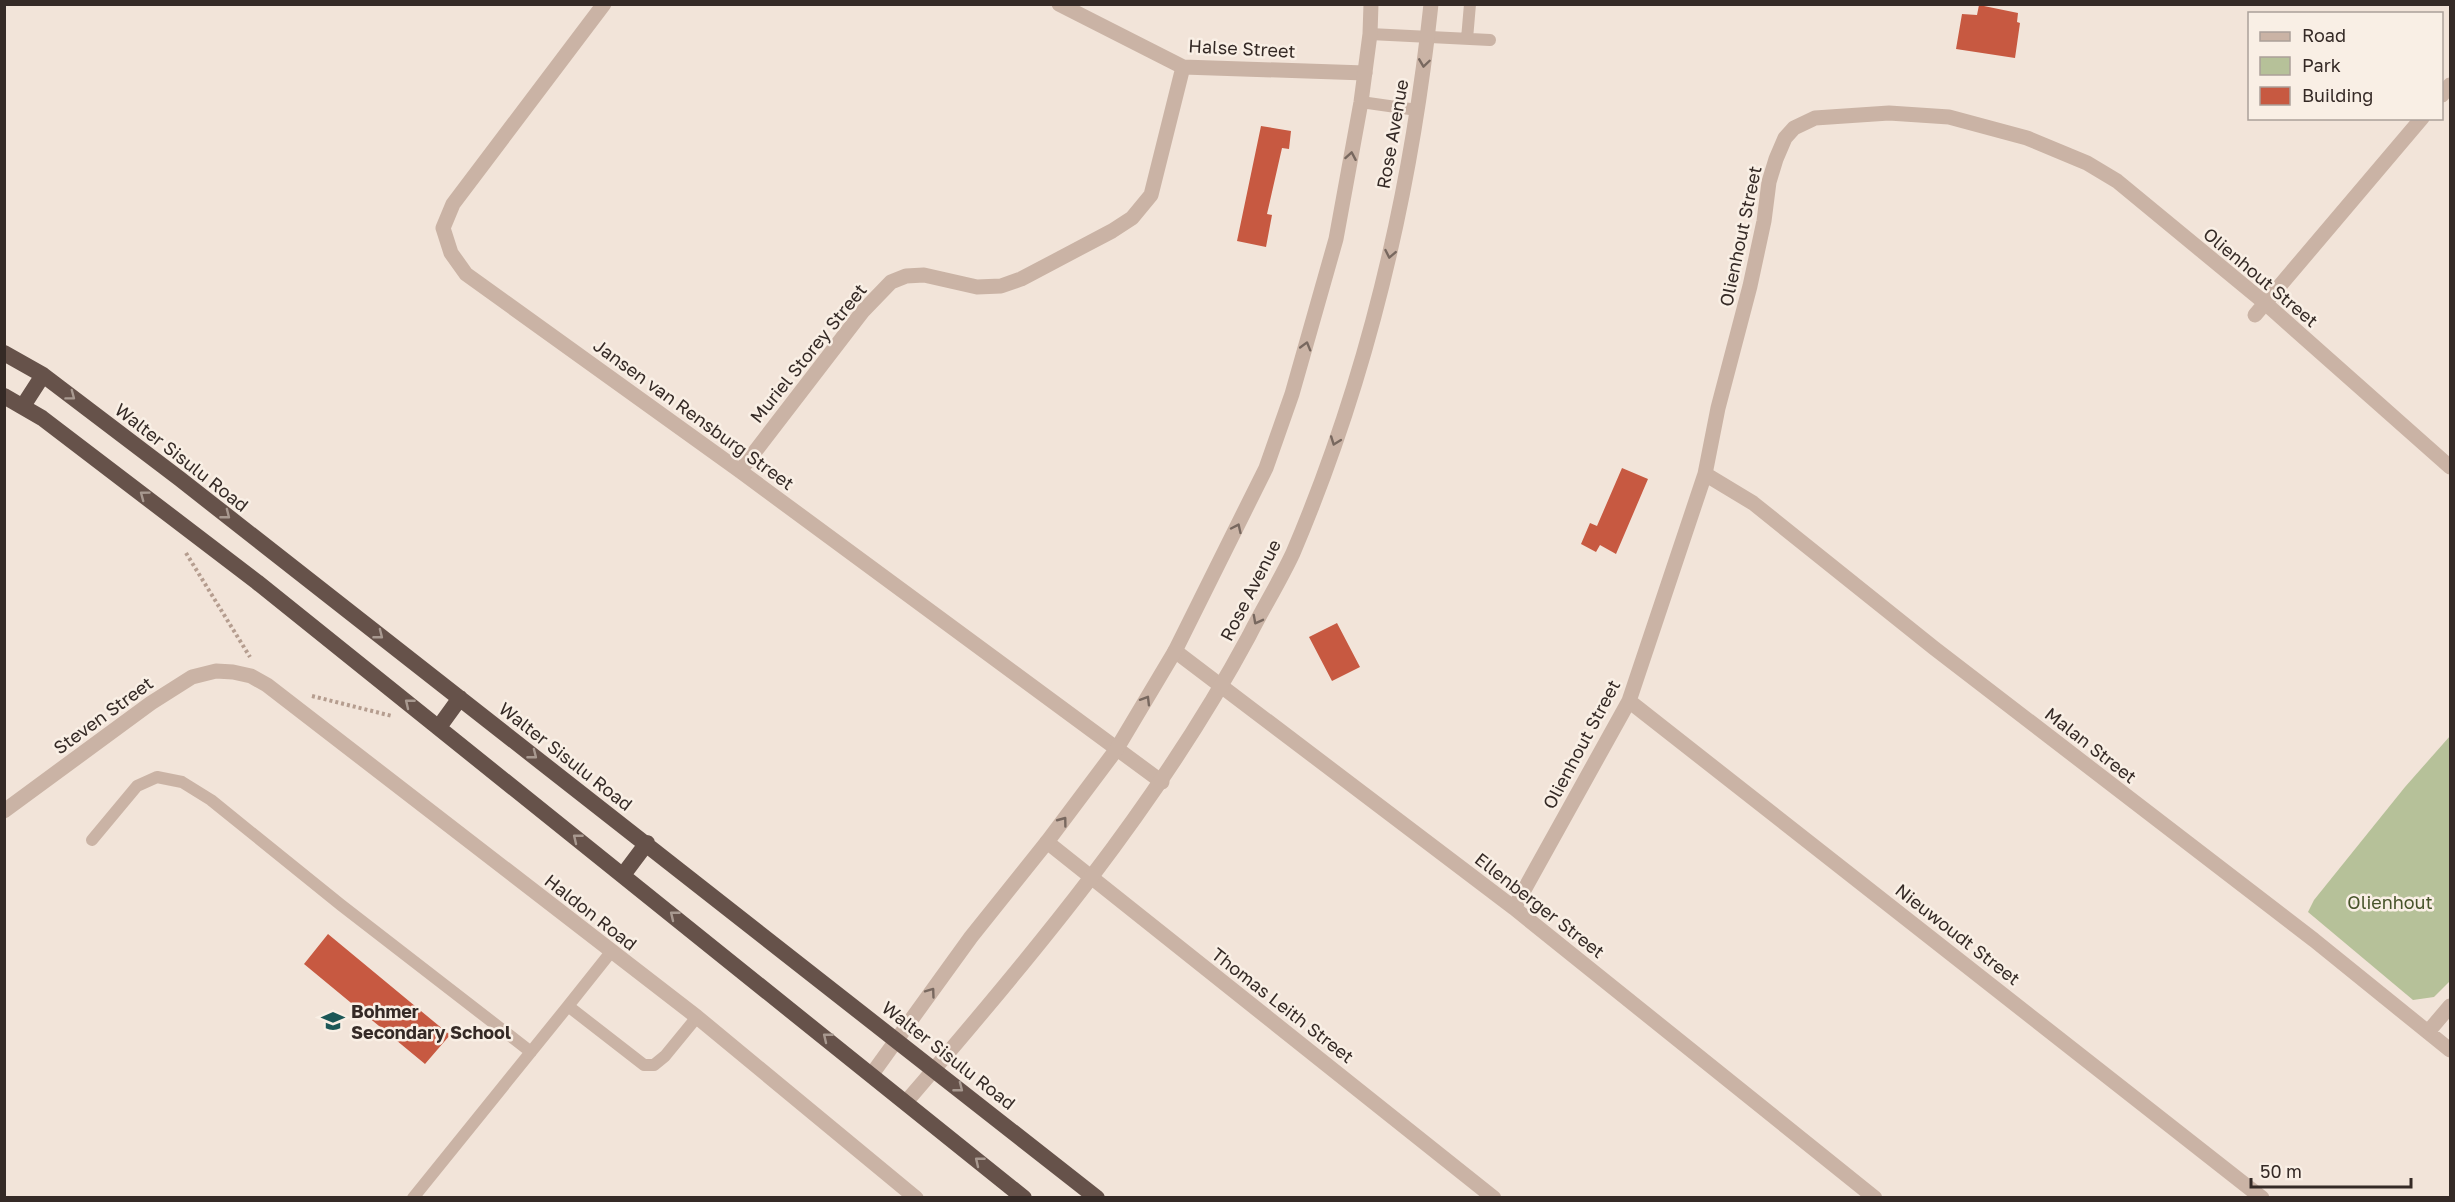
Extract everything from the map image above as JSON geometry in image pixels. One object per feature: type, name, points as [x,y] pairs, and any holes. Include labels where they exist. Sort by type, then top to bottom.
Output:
[{"type":"highway","name":"Walter Sisulu Road","points":[[4,353],[43,375],[647,843],[1097,1197]]},
{"type":"highway","points":[[23,406],[43,375]]},
{"type":"highway","points":[[4,396],[42,418],[257,582],[1024,1197]]},
{"type":"highway","points":[[438,727],[460,698]]},
{"type":"highway","points":[[623,875],[647,843]]},
{"type":"street","name":"Jansen van Rensburg Street","points":[[604,4],[453,204],[443,228],[451,253],[466,274],[740,471],[1162,782]]},
{"type":"street","name":"Halse Street","points":[[1059,4],[1183,67],[1365,73]]},
{"type":"street","points":[[1088,4],[1089,21]]},
{"type":"street","name":"Rose Avenue","points":[[872,1074],[971,936],[1047,842],[1116,750],[1175,651],[1266,468],[1292,394],[1336,239],[1361,102],[1370,34],[1371,4]]},
{"type":"street","name":"Rose Avenue","points":[[906,1102],[1092,878],[1162,782],[1222,685],[1292,555],[1347,410],[1383,291],[1417,110],[1431,4]]},
{"type":"street","name":"Muriel Storey Street","points":[[740,471],[863,311],[891,282],[906,276],[924,275],[977,287],[1001,285],[1021,279],[1045,267],[1132,218],[1151,195],[1183,67]]},
{"type":"street","name":"Olienhout Street","points":[[1514,908],[1629,701],[1705,474],[1750,286],[1764,221],[1769,182],[1776,159],[1785,138],[1794,128],[1815,118],[1889,113],[1950,117],[1992,128],[2087,163],[2117,181],[2260,309],[2451,467]]},
{"type":"street","points":[[2260,309],[2420,120]]},
{"type":"street","name":"Malan Street","points":[[1705,474],[1753,503],[1934,648],[2313,940],[2451,1050]]},
{"type":"street","name":"Ellenberger Street","points":[[1175,651],[1514,908],[1875,1197]]},
{"type":"street","name":"Steven Street","points":[[4,811],[172,690],[202,674],[216,671],[233,672]]},
{"type":"street","name":"Haldon Road","points":[[233,672],[251,676],[267,685],[697,1017],[915,1197]]},
{"type":"street","name":"Nieuwoudt Street","points":[[1629,701],[2262,1197]]},
{"type":"street","name":"Thomas Leith Street","points":[[1047,842],[1494,1197]]},
{"type":"street","points":[[2428,1032],[2451,1006]]},
{"type":"lane","points":[[1467,39],[1470,4]]},
{"type":"lane","points":[[1370,34],[1490,40]]},
{"type":"lane","points":[[1361,102],[1417,110]]},
{"type":"lane","points":[[93,840],[137,786],[157,777],[182,782],[211,800],[340,905],[531,1052]]},
{"type":"lane","points":[[413,1197],[611,952]]},
{"type":"lane","points":[[568,1005],[644,1065],[654,1065],[665,1056],[697,1017]]},
{"type":"path","points":[[178,546],[187,554],[267,685]]},
{"type":"path","points":[[301,693],[393,716]]},
{"type":"green space","name":"Olienhout","points":[[2450,736],[2450,981],[2434,997],[2413,1000],[2308,912],[2314,900],[2405,787]]},
{"type":"building","points":[[1979,5],[2018,13],[2017,22],[2020,23],[2015,58],[1956,49],[1962,14],[1977,15]]},
{"type":"building","points":[[1261,126],[1291,131],[1289,149],[1282,148],[1267,214],[1272,215],[1266,247],[1237,241]]},
{"type":"building","points":[[1622,468],[1648,479],[1616,554],[1600,545],[1596,552],[1581,544],[1590,523],[1597,526]]},
{"type":"building","points":[[1337,623],[1360,667],[1332,681],[1309,637]]},
{"type":"building","points":[[328,934],[450,1035],[425,1064],[304,964]]},
{"type":"place","name":"Bohmer Secondary School","points":[[333,1021]]}]
